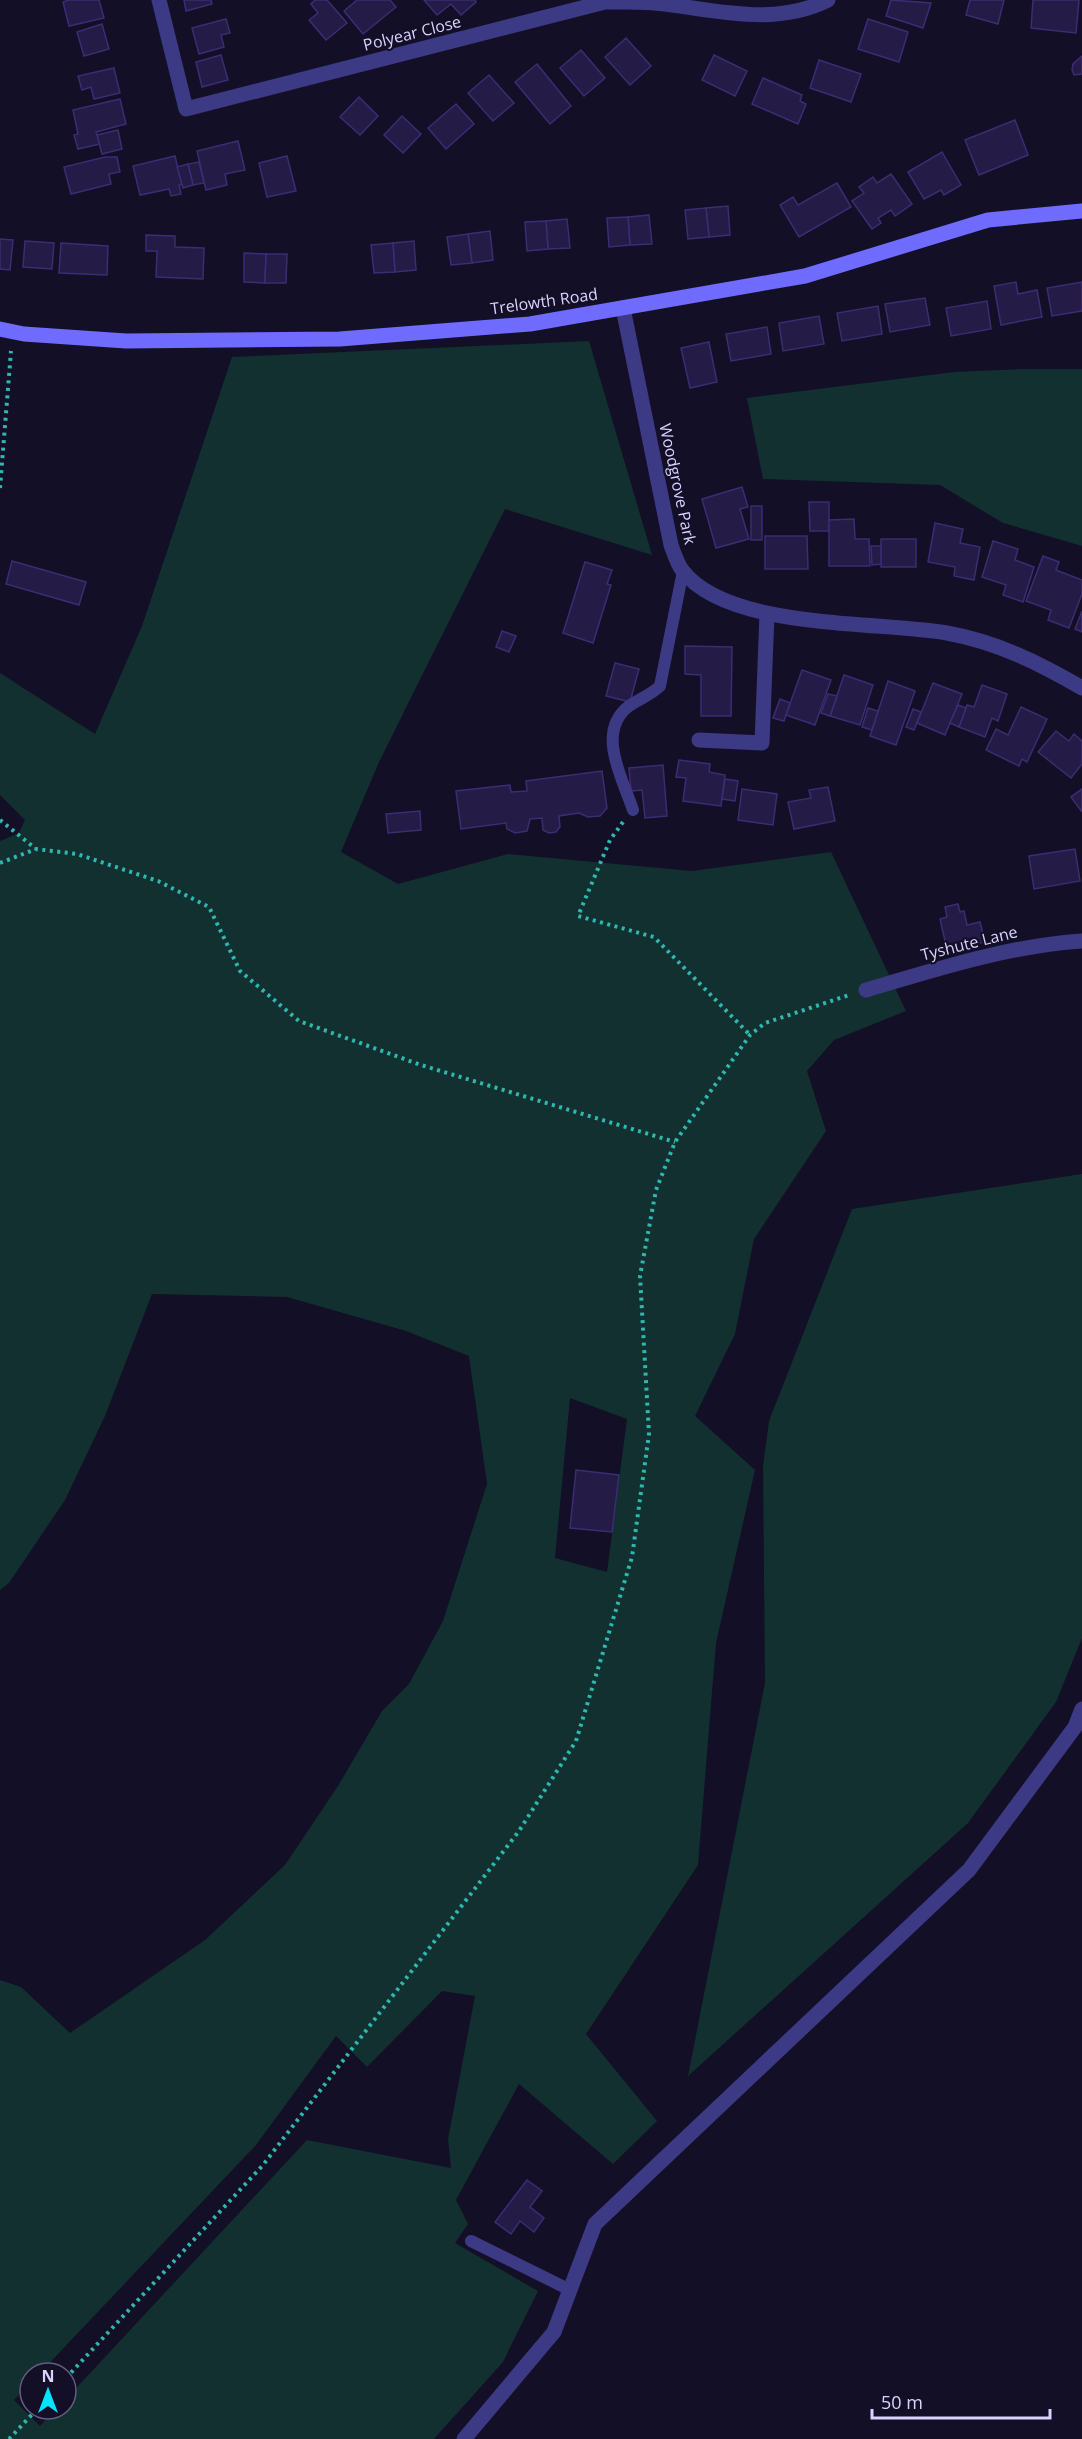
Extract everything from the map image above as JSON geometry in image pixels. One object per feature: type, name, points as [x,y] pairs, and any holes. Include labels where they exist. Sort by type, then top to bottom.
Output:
[{"type":"street","name":"Polyear Close","points":[[159,0],[186,109],[605,1],[663,3],[718,13],[761,15],[792,13],[828,0]]},
{"type":"street","name":"Trelowth Road","points":[[6,331],[126,341],[340,339],[530,324],[805,276],[988,220],[1082,211]]},
{"type":"street","name":"Woodgrove Park","points":[[623,308],[671,545],[683,571],[694,582],[733,606],[767,614],[947,633],[1003,647],[1082,688]]},
{"type":"street","points":[[699,740],[762,743],[767,614]]},
{"type":"street","name":"Tyshute Lane","points":[[866,990],[956,964],[1040,944],[1082,941]]},
{"type":"street","points":[[464,2439],[554,2332],[595,2224],[969,1870],[1075,1727],[1082,1708]]},
{"type":"lane","points":[[633,810],[617,766],[613,735],[621,714],[660,686],[683,571]]},
{"type":"lane","points":[[471,2241],[570,2290]]},
{"type":"path","points":[[0,488],[6,331]]},
{"type":"path","points":[[633,810],[610,840],[578,916],[654,937],[750,1035]]},
{"type":"path","points":[[0,820],[36,849]]},
{"type":"path","points":[[0,863],[36,849],[77,854],[148,878],[209,907],[240,971],[299,1021],[421,1065],[675,1142]]},
{"type":"path","points":[[78,2365],[263,2165],[519,1831],[576,1741],[632,1557],[649,1434],[640,1276],[656,1190],[675,1142],[750,1035],[765,1023],[866,990]]},
{"type":"path","points":[[9,2439],[26,2421]]},
{"type":"green space","points":[[589,341],[652,555],[505,509],[379,762],[341,852],[398,884],[508,854],[692,871],[831,852],[906,1011],[834,1040],[807,1071],[826,1131],[754,1239],[735,1334],[695,1416],[755,1470],[716,1643],[698,1865],[586,2034],[657,2121],[613,2164],[519,2084],[456,2200],[468,2224],[455,2243],[538,2291],[503,2362],[434,2439],[0,2439],[0,1980],[21,1987],[70,2033],[205,1940],[285,1865],[338,1786],[382,1711],[409,1684],[443,1621],[487,1484],[469,1356],[406,1331],[287,1297],[152,1294],[105,1416],[65,1500],[9,1583],[0,1590],[0,841],[19,833],[25,820],[0,795],[0,673],[95,734],[142,626],[232,357]],"holes":[[[570,1398],[627,1419],[607,1572],[555,1558]],[[442,1991],[475,1996],[448,2139],[451,2168],[307,2140],[78,2386],[78,2421],[45,2421],[40,2426],[35,2421],[18,2421],[18,2404],[14,2400],[18,2396],[18,2361],[51,2361],[256,2145],[336,2036],[367,2067]]]},
{"type":"green space","points":[[1082,369],[1082,546],[1003,523],[940,485],[763,479],[747,398],[954,372]]},
{"type":"green space","points":[[1082,1174],[1082,1638],[1056,1702],[968,1823],[688,2076],[765,1683],[763,1466],[769,1421],[852,1209]]},
{"type":"building","points":[[99,0],[104,18],[69,26],[63,2]]},
{"type":"building","points":[[184,0],[211,0],[212,4],[186,11]]},
{"type":"building","points":[[315,0],[327,0],[347,23],[326,40],[309,20],[318,13],[311,4]]},
{"type":"building","points":[[357,0],[390,0],[396,7],[363,34],[344,11]]},
{"type":"building","points":[[424,0],[475,0],[476,2],[461,15],[451,4],[437,15]]},
{"type":"building","points":[[891,0],[931,3],[923,28],[886,16]]},
{"type":"building","points":[[970,0],[1004,0],[998,24],[966,15]]},
{"type":"building","points":[[1033,0],[1079,0],[1076,33],[1031,28]]},
{"type":"building","points":[[226,19],[230,33],[221,35],[224,47],[199,54],[192,28]]},
{"type":"building","points":[[868,19],[908,32],[899,62],[858,49]]},
{"type":"building","points":[[102,24],[109,49],[84,56],[77,32]]},
{"type":"building","points":[[626,38],[651,66],[630,85],[605,57]]},
{"type":"building","points":[[581,50],[605,78],[584,96],[560,68]]},
{"type":"building","points":[[221,55],[228,80],[202,87],[196,62]]},
{"type":"building","points":[[714,55],[747,71],[735,96],[702,80]]},
{"type":"building","points":[[1082,56],[1082,74],[1074,75],[1073,64]]},
{"type":"building","points":[[819,60],[861,74],[851,102],[810,88]]},
{"type":"building","points":[[537,64],[571,106],[550,124],[515,82]]},
{"type":"building","points":[[114,68],[120,93],[94,99],[91,87],[82,90],[78,76]]},
{"type":"building","points":[[489,75],[514,103],[493,121],[468,93]]},
{"type":"building","points":[[763,78],[802,95],[800,101],[806,104],[798,124],[752,104]]},
{"type":"building","points":[[359,97],[378,116],[360,135],[340,117]]},
{"type":"building","points":[[120,99],[126,124],[96,132],[100,144],[78,149],[74,135],[78,134],[73,110]]},
{"type":"building","points":[[456,104],[474,124],[446,149],[428,128]]},
{"type":"building","points":[[402,116],[421,134],[403,153],[384,135]]},
{"type":"building","points":[[1015,120],[1028,155],[979,175],[965,140]]},
{"type":"building","points":[[118,130],[122,149],[102,154],[97,135]]},
{"type":"building","points":[[238,141],[245,170],[225,174],[227,185],[206,190],[197,151]]},
{"type":"building","points":[[942,152],[961,185],[944,195],[941,190],[924,199],[908,172]]},
{"type":"building","points":[[175,156],[182,185],[179,185],[181,194],[171,196],[169,189],[140,195],[133,166]]},
{"type":"building","points":[[287,156],[296,191],[267,197],[259,163]]},
{"type":"building","points":[[105,157],[117,157],[120,172],[109,174],[111,184],[71,194],[64,167]]},
{"type":"building","points":[[199,162],[204,183],[193,185],[188,164]]},
{"type":"building","points":[[188,164],[193,185],[183,188],[177,167]]},
{"type":"building","points":[[891,174],[912,204],[895,216],[891,210],[878,218],[881,223],[872,229],[852,201],[864,193],[859,187],[873,177],[877,183]]},
{"type":"building","points":[[837,183],[851,207],[799,237],[780,205],[793,197],[798,205]]},
{"type":"building","points":[[728,206],[730,235],[709,237],[706,208]]},
{"type":"building","points":[[706,208],[709,237],[688,239],[685,210]]},
{"type":"building","points":[[649,215],[652,244],[630,245],[628,217]]},
{"type":"building","points":[[628,217],[630,245],[609,247],[607,218]]},
{"type":"building","points":[[567,219],[570,248],[548,249],[546,221]]},
{"type":"building","points":[[546,221],[548,249],[527,251],[525,222]]},
{"type":"building","points":[[490,231],[493,260],[472,263],[468,234]]},
{"type":"building","points":[[468,234],[472,263],[451,265],[447,237]]},
{"type":"building","points":[[146,235],[175,236],[175,247],[204,248],[203,279],[156,277],[157,251],[146,251]]},
{"type":"building","points":[[0,239],[13,240],[10,270],[0,269]]},
{"type":"building","points":[[25,241],[54,243],[52,269],[23,267]]},
{"type":"building","points":[[414,241],[416,270],[395,272],[393,243]]},
{"type":"building","points":[[61,243],[108,246],[107,275],[59,273]]},
{"type":"building","points":[[393,243],[395,272],[374,273],[371,245]]},
{"type":"building","points":[[244,253],[266,254],[265,283],[244,282]]},
{"type":"building","points":[[266,254],[287,254],[286,283],[265,283]]},
{"type":"building","points":[[1016,282],[1018,294],[1037,290],[1042,317],[1001,325],[994,286]]},
{"type":"building","points":[[1082,282],[1082,311],[1052,316],[1047,288]]},
{"type":"building","points":[[925,298],[930,325],[890,332],[885,304]]},
{"type":"building","points":[[987,301],[991,329],[951,336],[946,308]]},
{"type":"building","points":[[878,306],[882,334],[842,341],[837,313]]},
{"type":"building","points":[[819,316],[824,344],[783,351],[779,323]]},
{"type":"building","points":[[767,327],[771,354],[731,361],[726,334]]},
{"type":"building","points":[[709,342],[717,382],[690,388],[681,348]]},
{"type":"building","points":[[742,487],[748,507],[740,509],[749,539],[716,548],[702,499]]},
{"type":"building","points":[[809,502],[829,502],[829,531],[810,531]]},
{"type":"building","points":[[751,506],[762,506],[762,540],[751,540]]},
{"type":"building","points":[[854,519],[855,539],[869,539],[870,566],[829,566],[829,520]]},
{"type":"building","points":[[935,523],[963,529],[960,543],[980,547],[974,580],[954,576],[955,567],[928,562]]},
{"type":"building","points":[[765,536],[807,536],[808,569],[765,569]]},
{"type":"building","points":[[881,539],[916,539],[916,567],[881,567]]},
{"type":"building","points":[[993,541],[1018,549],[1015,560],[1034,567],[1023,602],[1003,595],[1006,585],[982,577]]},
{"type":"building","points":[[871,546],[881,546],[881,564],[872,565]]},
{"type":"building","points":[[1043,556],[1059,562],[1056,570],[1082,580],[1082,594],[1069,628],[1048,620],[1051,610],[1026,601]]},
{"type":"building","points":[[12,561],[86,582],[79,605],[6,584]]},
{"type":"building","points":[[585,562],[612,570],[607,584],[611,585],[593,643],[563,633]]},
{"type":"building","points":[[1082,611],[1082,632],[1075,629]]},
{"type":"building","points":[[502,631],[516,636],[509,652],[496,647]]},
{"type":"building","points":[[685,646],[732,647],[731,716],[701,716],[701,675],[685,674]]},
{"type":"building","points":[[615,663],[639,669],[630,702],[606,696]]},
{"type":"building","points":[[802,670],[831,680],[815,725],[786,715]]},
{"type":"building","points":[[844,675],[873,685],[860,725],[830,716]]},
{"type":"building","points":[[888,681],[915,691],[896,745],[870,736]]},
{"type":"building","points":[[933,683],[962,694],[945,735],[917,723]]},
{"type":"building","points":[[982,685],[1007,694],[998,721],[992,718],[985,737],[959,727],[967,705],[974,707]]},
{"type":"building","points":[[828,694],[837,696],[830,716],[821,713]]},
{"type":"building","points":[[780,699],[790,703],[784,721],[773,718]]},
{"type":"building","points":[[958,705],[966,708],[959,727],[950,723]]},
{"type":"building","points":[[1021,707],[1047,719],[1027,762],[1022,759],[1019,766],[986,750],[996,729],[1008,735]]},
{"type":"building","points":[[868,708],[878,711],[872,730],[862,727]]},
{"type":"building","points":[[913,709],[921,712],[914,730],[906,727]]},
{"type":"building","points":[[1056,731],[1069,741],[1074,734],[1082,741],[1082,764],[1071,778],[1038,752]]},
{"type":"building","points":[[679,760],[710,764],[709,772],[725,775],[721,806],[683,801],[686,778],[676,777]]},
{"type":"building","points":[[663,765],[667,816],[645,818],[642,790],[631,791],[629,768]]},
{"type":"building","points":[[602,771],[607,808],[600,816],[588,817],[579,813],[559,816],[560,827],[556,832],[549,833],[543,830],[542,818],[530,819],[527,831],[515,833],[507,829],[506,823],[461,829],[456,791],[510,785],[511,792],[527,791],[526,781]]},
{"type":"building","points":[[725,779],[738,781],[735,801],[722,799]]},
{"type":"building","points":[[828,787],[835,821],[794,829],[788,802],[811,798],[809,790]]},
{"type":"building","points":[[742,789],[777,794],[773,825],[738,820]]},
{"type":"building","points":[[1082,789],[1082,812],[1071,797]]},
{"type":"building","points":[[420,811],[421,830],[388,833],[386,814]]},
{"type":"building","points":[[1075,849],[1080,881],[1034,889],[1029,856]]},
{"type":"building","points":[[958,904],[960,912],[964,911],[967,925],[980,922],[985,942],[947,950],[940,919],[947,917],[945,907]]},
{"type":"building","points":[[576,1470],[619,1475],[612,1532],[570,1528]]},
{"type":"building","points":[[527,2180],[542,2191],[530,2207],[544,2218],[534,2232],[520,2221],[511,2234],[495,2222]]}]
